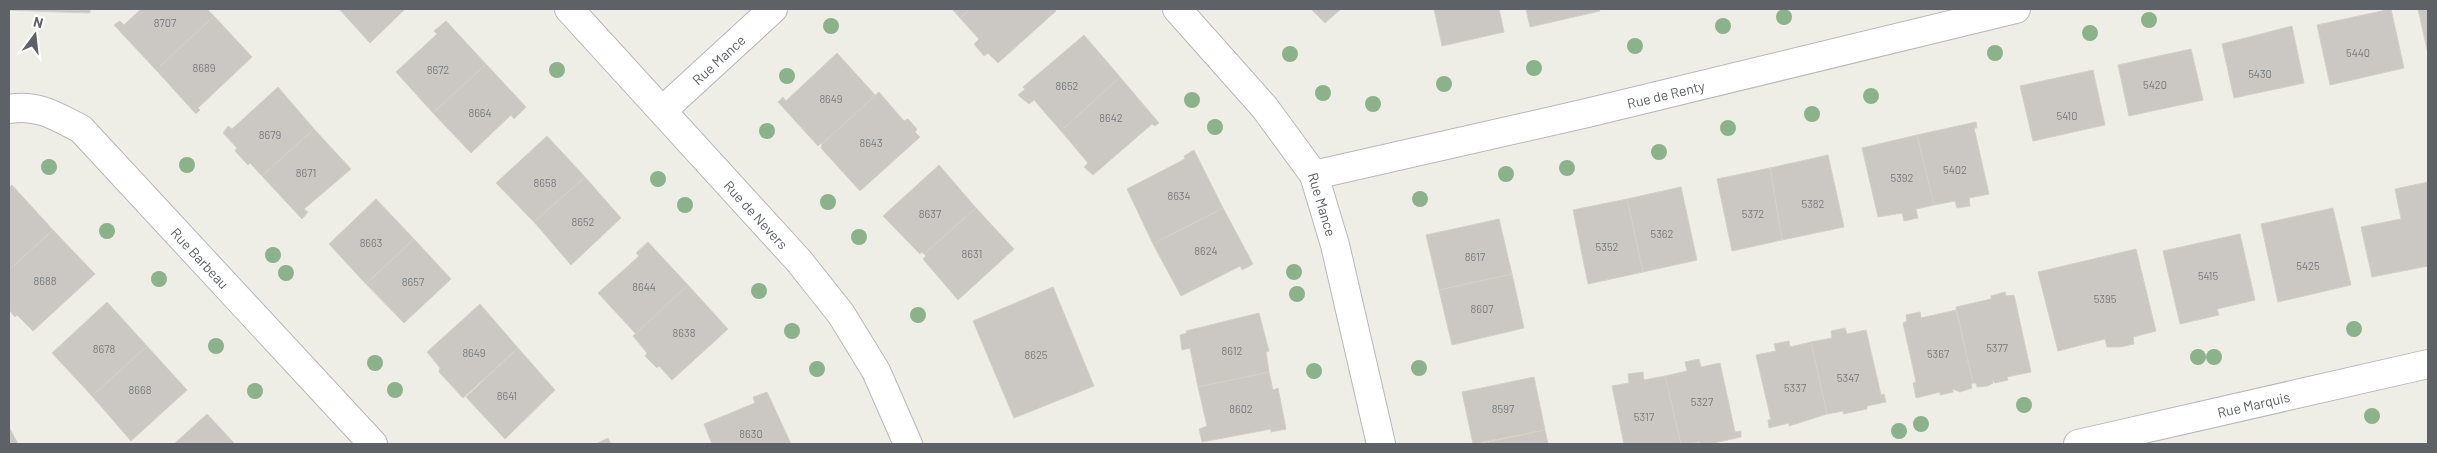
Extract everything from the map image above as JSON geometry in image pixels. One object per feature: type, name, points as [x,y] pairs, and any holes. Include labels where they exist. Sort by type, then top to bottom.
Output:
[{"type":"street","name":"Rue de Nevers","points":[[569,9],[799,261],[841,314],[876,371],[908,444]]},
{"type":"street","name":"Rue Mance","points":[[663,110],[773,9]]},
{"type":"street","name":"Rue Mance","points":[[1177,9],[1265,108],[1314,175],[1335,245],[1381,444]]},
{"type":"street","name":"Rue de Renty","points":[[1314,175],[1587,113],[2016,9]]},
{"type":"street","name":"Rue Barbeau","points":[[9,109],[26,106],[55,116],[81,129],[373,444]]},
{"type":"street","name":"Rue Marquis","points":[[2078,444],[2428,364]]},
{"type":"building","points":[[32,9],[32,11],[9,10]]},
{"type":"building","points":[[32,9],[90,9],[90,13],[32,11]]},
{"type":"building","points":[[141,9],[207,9],[214,16],[156,70],[114,25],[120,21],[124,25]]},
{"type":"building","points":[[339,9],[405,9],[370,43]]},
{"type":"building","points":[[952,9],[970,9],[960,18]]},
{"type":"building","points":[[970,9],[1054,9],[1056,11],[998,63],[988,53],[984,56],[974,44],[979,39],[960,18]]},
{"type":"building","points":[[1311,9],[1341,9],[1325,23]]},
{"type":"building","points":[[1434,9],[1499,9],[1504,32],[1442,46]]},
{"type":"building","points":[[1526,9],[1599,9],[1600,11],[1530,27]]},
{"type":"building","points":[[2391,9],[2404,68],[2330,85],[2317,25]]},
{"type":"building","points":[[2418,9],[2428,9],[2428,54]]},
{"type":"building","points":[[214,16],[252,57],[198,108],[200,110],[196,114],[156,70]]},
{"type":"building","points":[[446,21],[486,64],[433,113],[396,72],[437,34],[434,31]]},
{"type":"building","points":[[2292,26],[2304,83],[2234,98],[2222,44]]},
{"type":"building","points":[[1084,35],[1120,77],[1061,131],[1034,100],[1029,104],[1018,95],[1025,89],[1023,87]]},
{"type":"building","points":[[2191,49],[2203,100],[2129,116],[2118,65]]},
{"type":"building","points":[[837,53],[876,96],[818,146],[778,102],[783,97],[786,101]]},
{"type":"building","points":[[486,64],[526,107],[514,119],[511,115],[471,153],[433,113]]},
{"type":"building","points":[[2093,70],[2105,125],[2033,141],[2020,86]]},
{"type":"building","points":[[1120,77],[1159,123],[1155,126],[1152,124],[1093,175],[1084,167],[1088,163],[1061,131]]},
{"type":"building","points":[[278,87],[314,129],[262,176],[235,151],[237,148],[223,133],[228,126],[232,129]]},
{"type":"building","points":[[879,92],[904,121],[908,119],[917,129],[915,132],[920,137],[860,191],[821,148],[822,144]]},
{"type":"building","points":[[1976,122],[1977,128],[1974,128],[1989,194],[1969,198],[1970,206],[1957,208],[1955,201],[1934,205],[1917,135]]},
{"type":"building","points":[[314,129],[351,169],[304,209],[308,212],[302,219],[262,176]]},
{"type":"building","points":[[1917,135],[1934,205],[1916,209],[1918,218],[1904,221],[1902,213],[1878,217],[1862,148]]},
{"type":"building","points":[[547,136],[585,177],[534,222],[496,183]]},
{"type":"building","points":[[1194,150],[1223,208],[1153,244],[1127,189],[1185,159],[1184,156]]},
{"type":"building","points":[[1828,155],[1844,227],[1782,240],[1770,168]]},
{"type":"building","points":[[939,165],[976,208],[924,254],[921,252],[920,254],[883,216]]},
{"type":"building","points":[[1770,168],[1782,240],[1732,251],[1717,179]]},
{"type":"building","points":[[585,177],[621,218],[571,265],[534,222]]},
{"type":"building","points":[[2428,182],[2428,266],[2372,277],[2361,227],[2401,219],[2395,189]]},
{"type":"building","points":[[12,185],[53,230],[9,270],[9,188]]},
{"type":"building","points":[[1681,187],[1697,260],[1643,272],[1627,199]]},
{"type":"building","points":[[376,199],[414,239],[366,284],[329,244]]},
{"type":"building","points":[[1627,199],[1643,272],[1588,284],[1573,210]]},
{"type":"building","points":[[976,208],[1014,249],[958,300],[923,259],[926,256],[924,254]]},
{"type":"building","points":[[1223,208],[1253,264],[1242,270],[1240,266],[1181,296],[1153,244]]},
{"type":"building","points":[[2333,208],[2351,285],[2278,302],[2261,224]]},
{"type":"building","points":[[1499,219],[1512,274],[1439,290],[1426,235]]},
{"type":"building","points":[[53,230],[95,274],[33,331],[17,315],[15,317],[9,310],[9,270]]},
{"type":"building","points":[[2240,234],[2255,300],[2217,309],[2219,315],[2180,324],[2163,251]]},
{"type":"building","points":[[414,239],[451,279],[404,323],[366,284]]},
{"type":"building","points":[[648,242],[688,285],[636,334],[598,293],[639,256],[636,253]]},
{"type":"building","points":[[2136,249],[2156,331],[2133,337],[2134,344],[2120,347],[2107,347],[2105,339],[2058,351],[2038,272]]},
{"type":"building","points":[[1512,274],[1524,328],[1452,345],[1439,290]]},
{"type":"building","points":[[688,285],[728,329],[672,380],[659,366],[657,368],[645,356],[647,353],[633,336]]},
{"type":"building","points":[[1053,287],[1094,386],[1014,418],[973,321]]},
{"type":"building","points":[[2005,292],[2006,296],[2014,295],[2031,372],[2007,377],[2008,380],[1995,383],[1992,380],[1993,383],[1988,386],[1977,387],[1976,383],[1973,383],[1956,307],[1991,299],[1991,296]]},
{"type":"building","points":[[107,302],[147,346],[92,396],[52,353]]},
{"type":"building","points":[[480,304],[518,348],[463,398],[439,372],[440,368],[427,352]]},
{"type":"building","points":[[1956,310],[1973,383],[1971,384],[1972,388],[1960,392],[1953,389],[1953,392],[1940,395],[1940,392],[1916,398],[1913,383],[1916,382],[1903,323],[1907,321],[1906,315],[1920,312],[1921,318]]},
{"type":"building","points":[[1259,313],[1269,351],[1266,352],[1269,372],[1198,387],[1190,348],[1182,350],[1180,335],[1187,333],[1186,331]]},
{"type":"building","points":[[1845,328],[1847,334],[1866,330],[1881,395],[1884,394],[1886,402],[1867,406],[1867,409],[1843,414],[1843,411],[1827,414],[1811,342],[1832,338],[1831,331]]},
{"type":"building","points":[[1789,341],[1790,347],[1811,342],[1827,414],[1789,426],[1789,423],[1769,428],[1768,420],[1771,420],[1756,355],[1776,351],[1774,344]]},
{"type":"building","points":[[147,346],[187,390],[131,441],[92,396]]},
{"type":"building","points":[[518,348],[555,390],[505,439],[466,397]]},
{"type":"building","points":[[1699,359],[1701,367],[1720,363],[1735,432],[1741,431],[1741,437],[1709,444],[1700,444],[1700,442],[1681,444],[1665,376],[1687,371],[1685,362]]},
{"type":"building","points":[[1269,372],[1273,390],[1278,388],[1286,429],[1271,432],[1271,429],[1202,442],[1199,429],[1207,426],[1198,387]]},
{"type":"building","points":[[1643,372],[1644,380],[1665,376],[1681,444],[1624,444],[1612,386],[1629,383],[1628,374]]},
{"type":"building","points":[[1534,377],[1545,430],[1473,444],[1462,392]]},
{"type":"building","points":[[767,392],[791,444],[712,444],[704,424],[755,403],[753,397]]},
{"type":"building","points":[[207,414],[235,444],[174,444]]},
{"type":"building","points":[[9,427],[18,444],[9,444]]},
{"type":"building","points":[[1545,430],[1548,444],[1480,444]]},
{"type":"building","points":[[608,438],[611,444],[596,444]]}]
